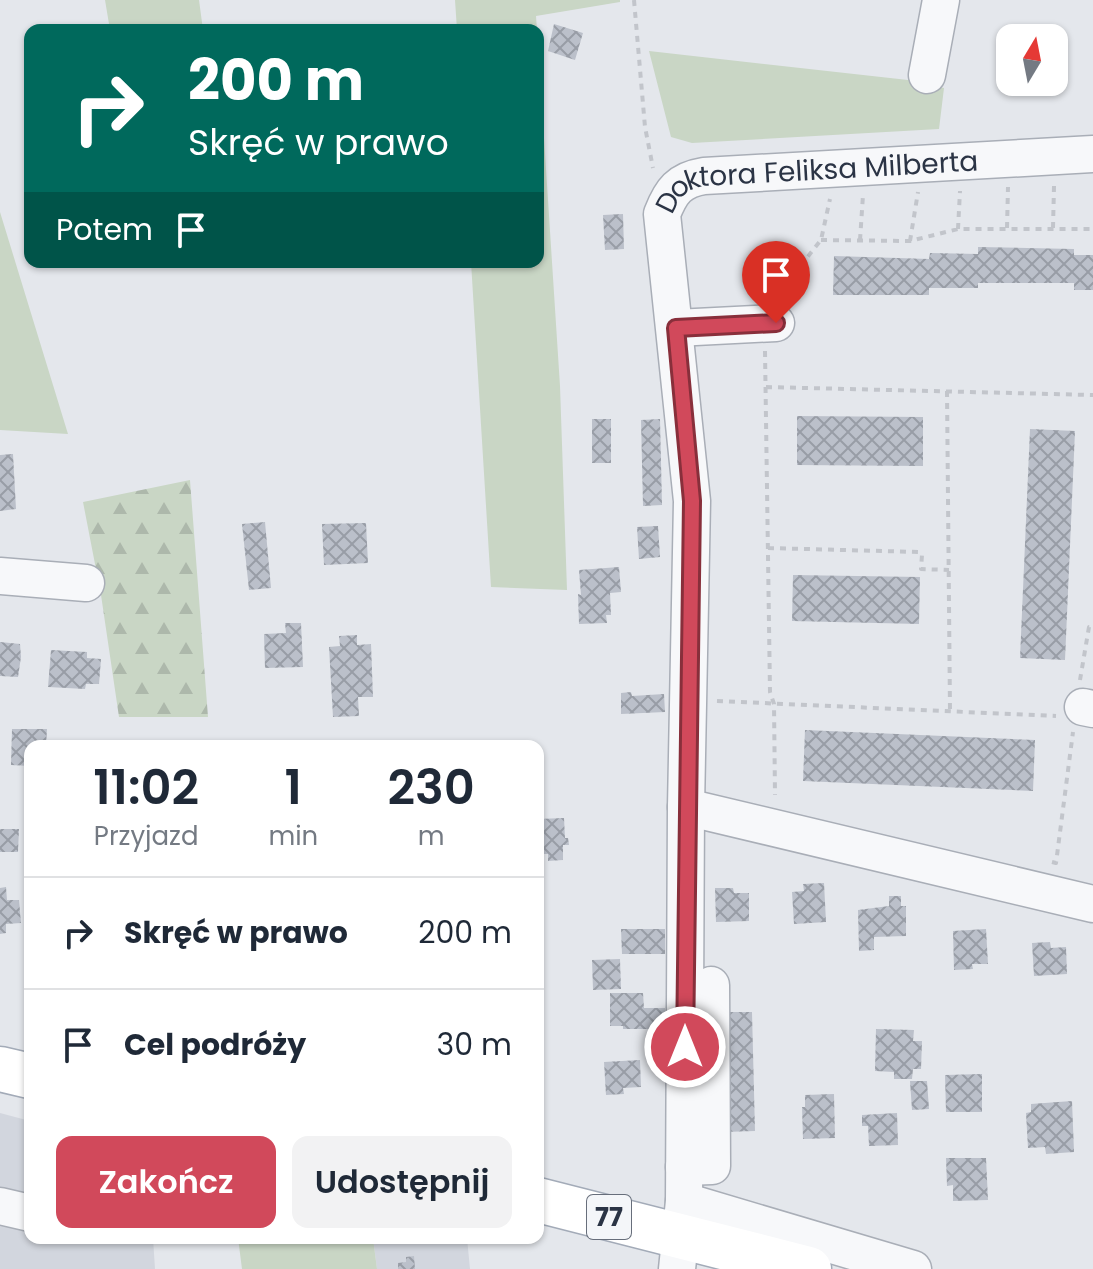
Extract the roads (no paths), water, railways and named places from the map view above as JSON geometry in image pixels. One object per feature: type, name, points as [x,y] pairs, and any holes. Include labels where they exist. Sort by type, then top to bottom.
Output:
[{"type":"main road","points":[[0,1069],[24,1075]]},
{"type":"main road","name":"77","points":[[544,1201],[681,1218],[809,1269]]},
{"type":"street","points":[[927,75],[941,0]]},
{"type":"street","name":"Doktora Feliksa Milberta","points":[[681,1218],[692,501],[662,214],[668,197],[676,186],[688,179],[704,176],[1093,154]]},
{"type":"street","points":[[676,328],[770,324]]},
{"type":"street","points":[[0,576],[86,583]]},
{"type":"street","points":[[686,807],[1093,904]]},
{"type":"street","points":[[711,985],[712,1166],[681,1218],[913,1269]]},
{"type":"street","points":[[0,1206],[24,1212]]}]
